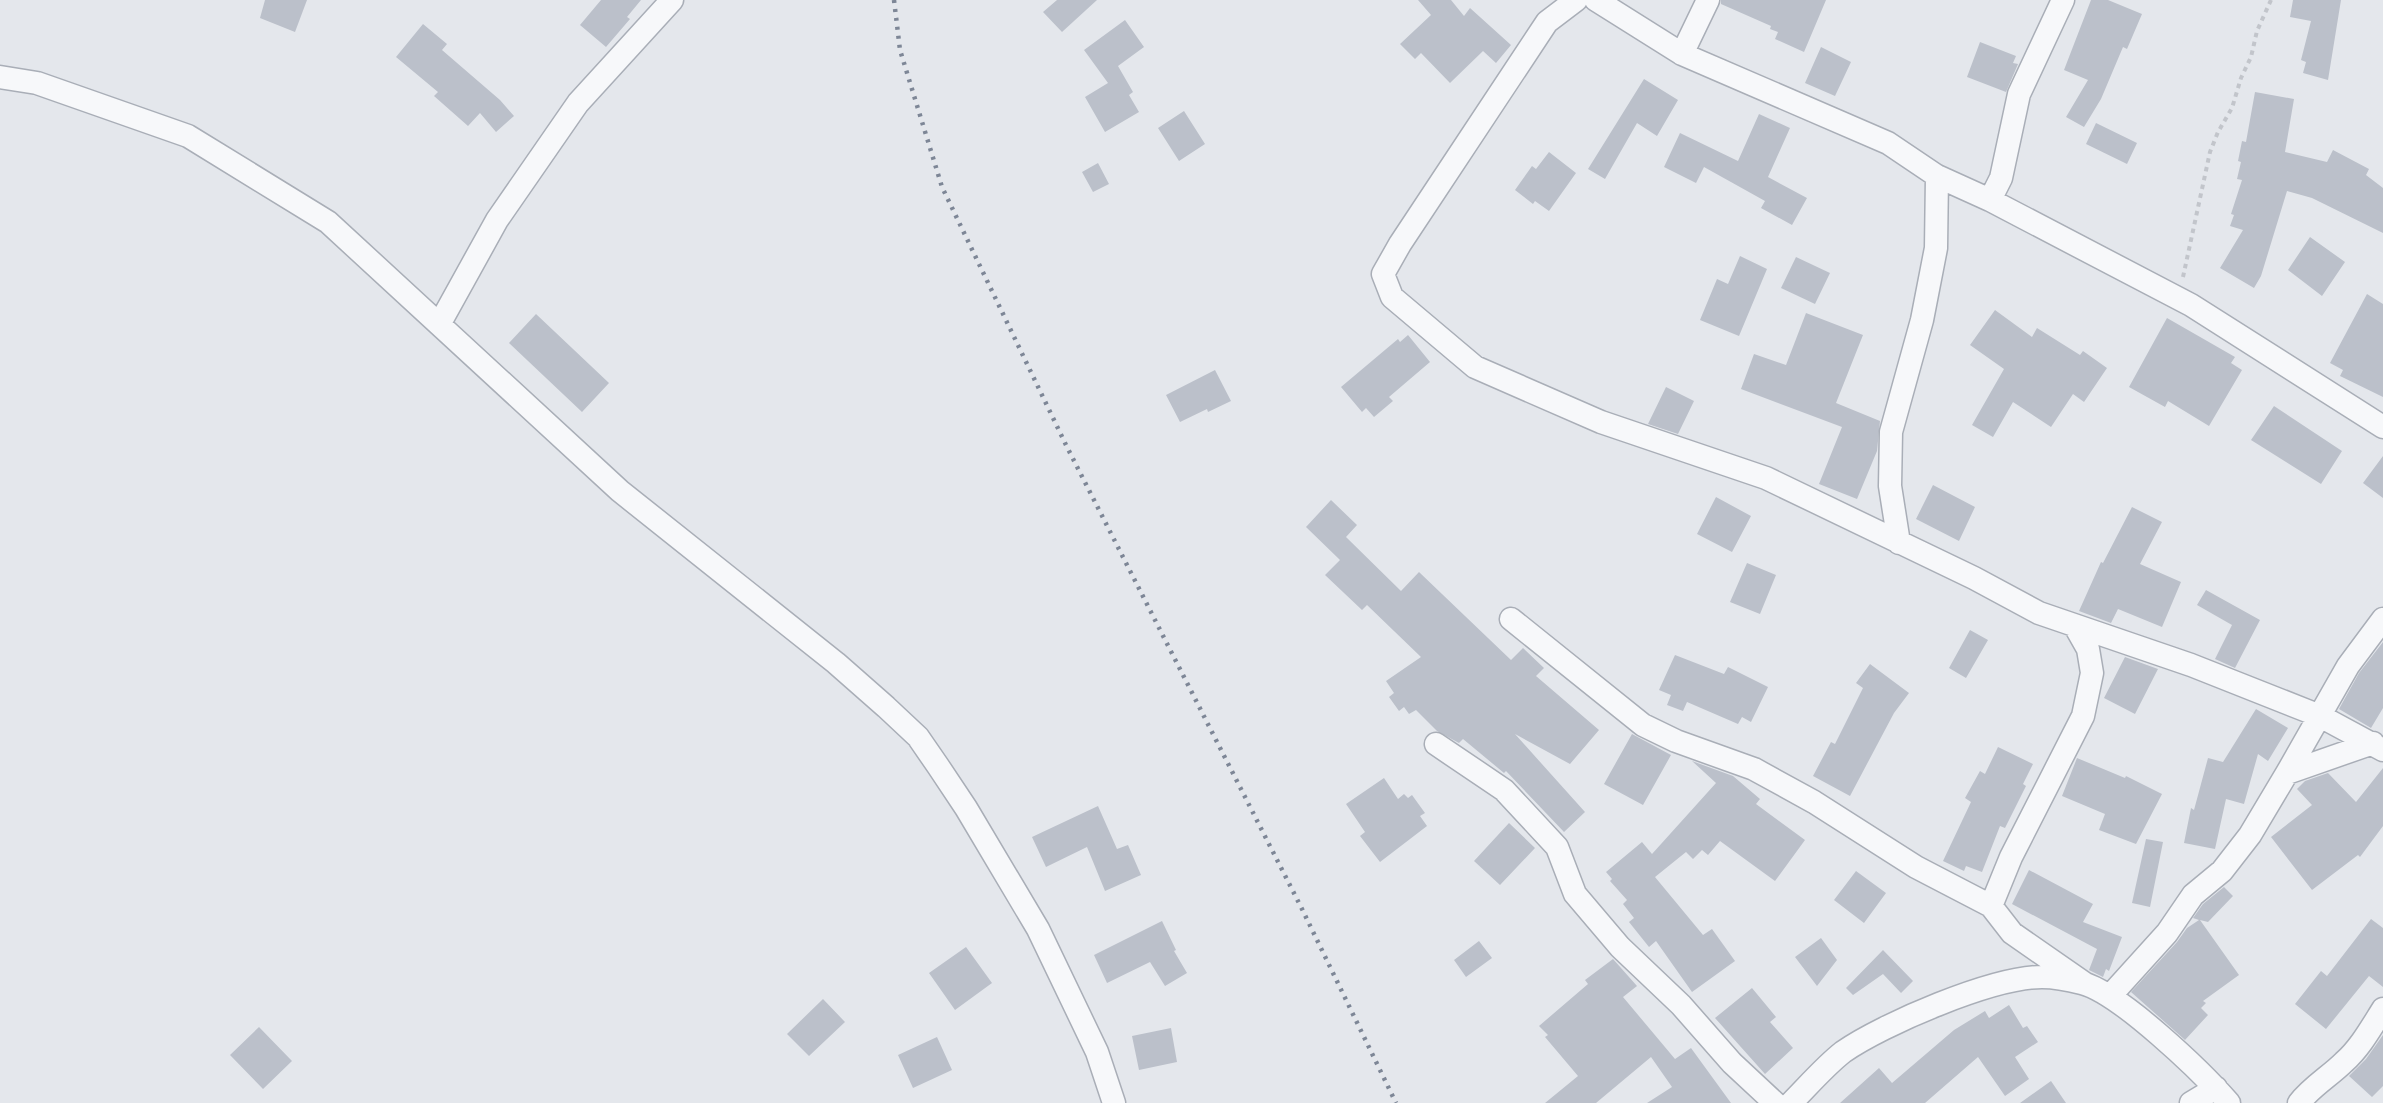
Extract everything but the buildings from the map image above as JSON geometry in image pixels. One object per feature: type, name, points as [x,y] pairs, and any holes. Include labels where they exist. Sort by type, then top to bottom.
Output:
[{"type":"street","points":[[440,323],[498,220],[578,103],[672,0]]},
{"type":"street","points":[[1576,0],[1547,22],[1400,244],[1383,274],[1392,297],[1475,367],[1601,422],[1766,478],[1974,578],[2039,613],[2191,665],[2320,716],[2378,746]]},
{"type":"street","points":[[1596,0],[1629,9],[1682,54],[1888,143],[1937,176],[1990,200],[2178,298],[2383,427]]},
{"type":"street","points":[[1682,54],[1708,0]]},
{"type":"street","points":[[1990,200],[2001,178],[2019,94],[2063,0]]},
{"type":"street","points":[[0,77],[37,83],[188,136],[328,222],[620,491],[836,663],[918,737],[966,808],[1038,929],[1096,1052],[1114,1103]]},
{"type":"street","points":[[1899,543],[1890,486],[1892,432],[1922,320],[1936,248],[1937,176]]},
{"type":"street","points":[[1511,619],[1643,725],[1676,741],[1754,770],[1814,802],[1916,867],[1990,906],[2012,933],[2084,983],[2109,996],[2163,1039],[2223,1096]]},
{"type":"street","points":[[2109,996],[2168,933],[2193,895],[2222,871],[2250,835],[2348,666],[2383,619]]},
{"type":"street","points":[[1990,906],[2083,716],[2092,674],[2088,649],[2075,626]]},
{"type":"street","points":[[1436,744],[1504,790],[1557,847],[1575,894],[1620,946],[1681,1005],[1732,1063],[1775,1103]]},
{"type":"street","points":[[2288,773],[2378,746]]},
{"type":"street","points":[[1791,1103],[1843,1053],[1883,1028],[2002,983],[2042,977],[2084,983]]},
{"type":"street","points":[[2299,1103],[2305,1094],[2347,1060],[2383,1010]]},
{"type":"street","points":[[2191,1103],[2223,1096]]},
{"type":"path","points":[[2178,298],[2210,152],[2232,108],[2241,78],[2251,57],[2257,31],[2271,0]]},
{"type":"railway","points":[[894,0],[900,50],[942,187],[1066,445],[1302,909],[1396,1103]]}]
